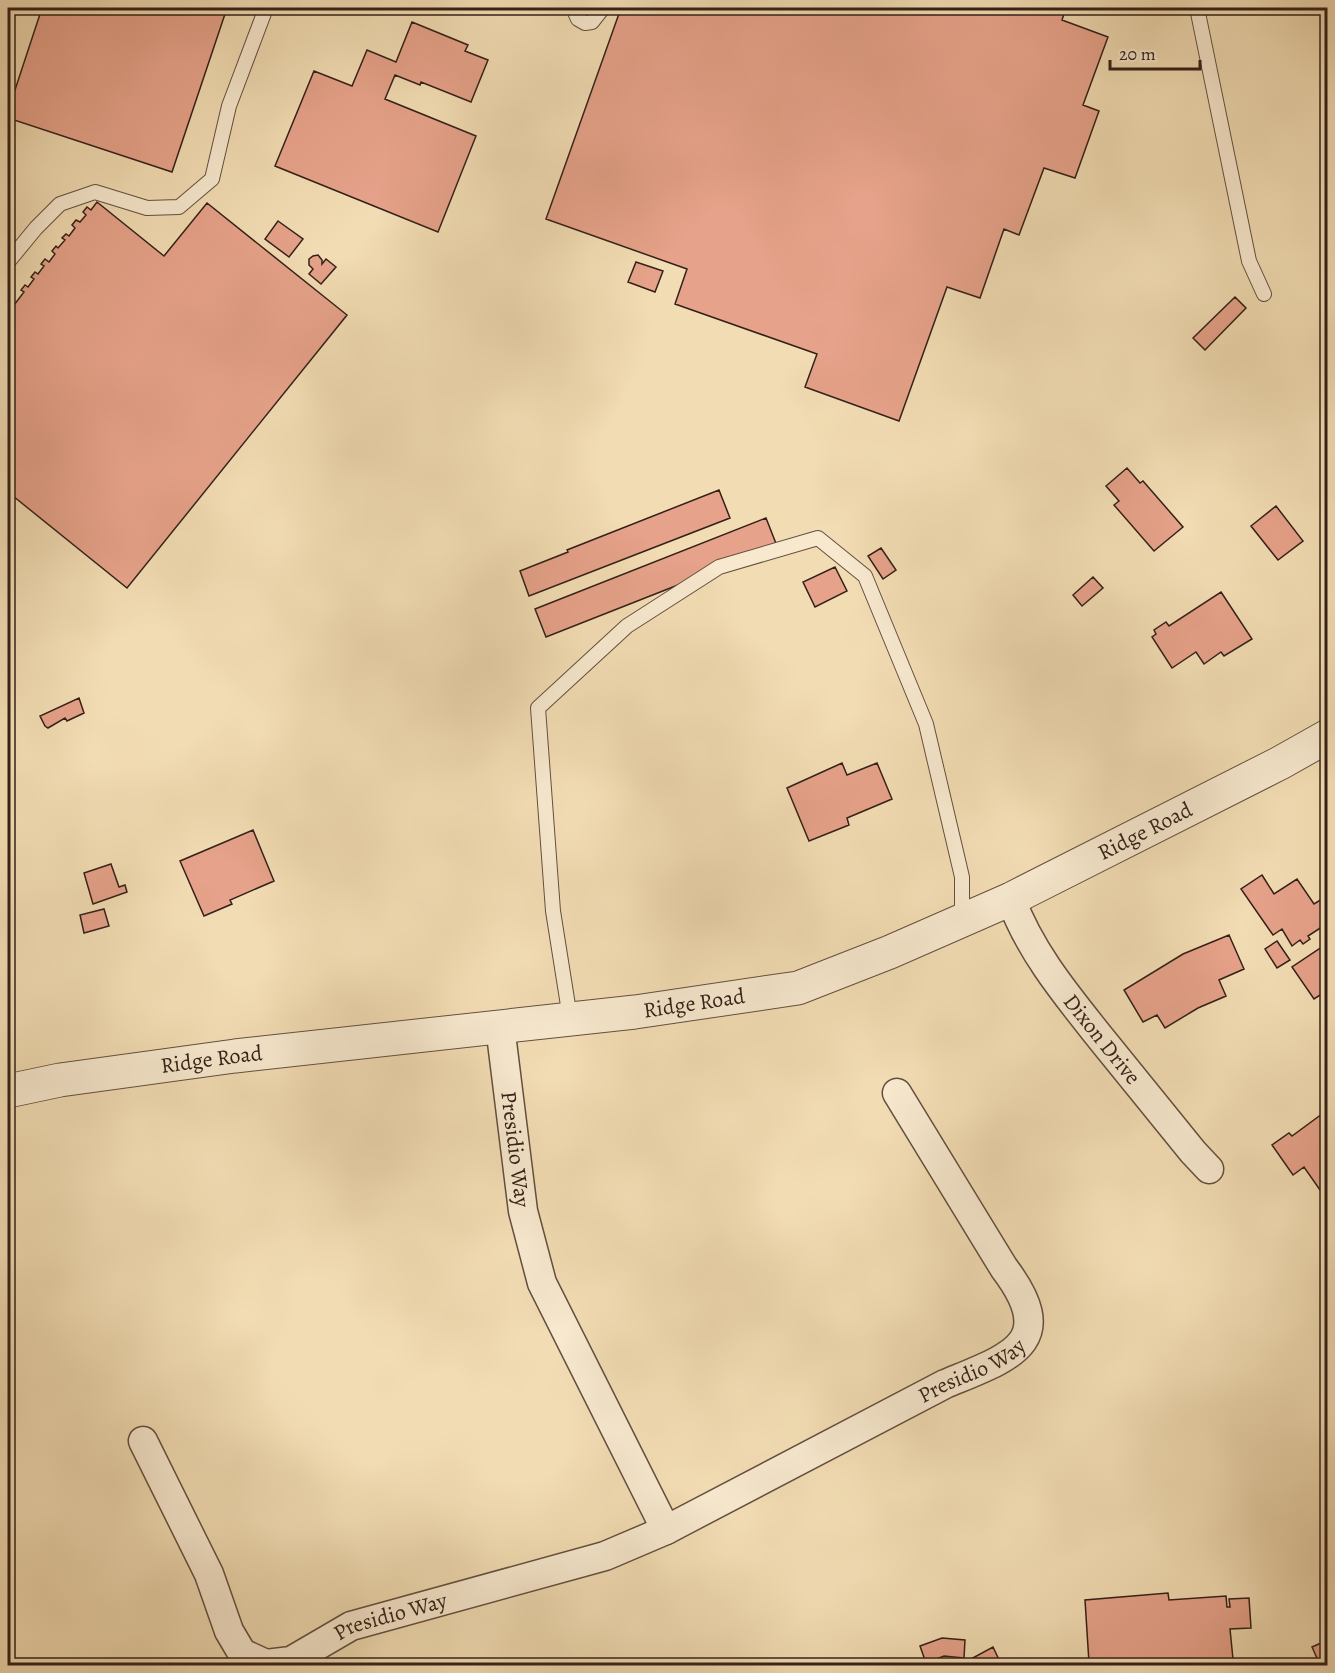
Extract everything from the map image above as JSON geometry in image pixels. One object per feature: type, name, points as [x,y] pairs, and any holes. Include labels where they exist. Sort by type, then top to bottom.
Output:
[{"type":"street","name":"Ridge Road","points":[[8,1091],[60,1080],[235,1056],[635,1012],[798,988],[890,952],[1011,899],[1280,763],[1328,736]]},
{"type":"street","name":"Dixon Drive","points":[[1011,899],[1017,917],[1063,991],[1193,1152],[1209,1168]]},
{"type":"street","name":"Presidio Way","points":[[500,1026],[523,1211],[542,1283],[666,1530]]},
{"type":"street","name":"Presidio Way","points":[[143,1441],[208,1574],[229,1631],[242,1653],[266,1664],[291,1660],[351,1626],[605,1556],[666,1530],[945,1384],[992,1365],[1018,1349],[1029,1329],[1029,1309],[1020,1288],[1004,1268],[897,1094]]},
{"type":"lane","points":[[8,262],[36,228],[60,204],[95,192],[147,208],[179,207],[212,179],[229,106],[266,8]]},
{"type":"lane","points":[[573,8],[579,19],[585,23],[592,22],[603,8]]},
{"type":"lane","points":[[1197,8],[1249,261],[1264,294]]},
{"type":"lane","points":[[570,1018],[553,911],[538,708],[627,626],[719,567],[818,538],[865,576],[926,724],[962,877],[962,920]]},
{"type":"building","points":[[42,8],[227,8],[172,172],[8,118],[8,111]]},
{"type":"building","points":[[621,8],[1066,8],[1062,20],[1108,37],[1083,105],[1099,111],[1075,178],[1044,168],[1019,235],[1004,229],[980,298],[947,287],[899,421],[805,387],[817,354],[675,304],[687,269],[546,219]]},
{"type":"building","points":[[412,22],[468,45],[465,51],[488,60],[471,102],[421,82],[420,85],[395,75],[385,99],[476,136],[438,232],[275,166],[314,71],[352,86],[367,50],[396,62]]},
{"type":"building","points":[[97,202],[164,256],[207,203],[347,315],[127,588],[8,492],[8,313],[24,292],[21,290],[25,285],[28,287],[34,279],[31,277],[35,272],[38,274],[44,266],[41,264],[45,259],[49,262],[55,254],[52,251],[65,240],[62,238],[66,234],[69,236],[75,228],[72,225],[76,220],[80,222],[86,215],[83,212],[87,207],[91,210]]},
{"type":"building","points":[[278,221],[303,239],[289,257],[265,239]]},
{"type":"building","points":[[318,255],[322,264],[326,259],[336,267],[321,284],[309,274],[313,269],[309,265],[309,259]]},
{"type":"building","points":[[636,262],[663,271],[655,292],[628,282]]},
{"type":"building","points":[[1235,297],[1246,308],[1205,350],[1193,338]]},
{"type":"building","points":[[1127,468],[1140,483],[1143,481],[1183,527],[1154,551],[1114,505],[1119,501],[1106,486]]},
{"type":"building","points":[[719,490],[730,518],[529,596],[520,571]]},
{"type":"building","points":[[1276,506],[1303,541],[1278,560],[1251,526]]},
{"type":"building","points":[[766,518],[777,546],[546,637],[535,609]]},
{"type":"building","points":[[881,548],[896,570],[883,579],[868,556]]},
{"type":"building","points":[[835,567],[847,591],[815,607],[803,582]]},
{"type":"building","points":[[1093,577],[1103,588],[1082,606],[1073,595]]},
{"type":"building","points":[[1221,592],[1252,639],[1224,656],[1221,652],[1204,664],[1196,652],[1172,668],[1152,637],[1156,634],[1154,630],[1166,622],[1169,626]]},
{"type":"building","points":[[79,698],[84,713],[67,721],[65,718],[48,728],[45,726],[40,716]]},
{"type":"building","points":[[842,763],[847,775],[877,763],[892,799],[847,818],[849,825],[809,841],[787,788]]},
{"type":"building","points":[[253,830],[274,881],[230,900],[232,904],[204,916],[180,861]]},
{"type":"building","points":[[111,864],[119,887],[125,885],[127,892],[93,904],[84,873]]},
{"type":"building","points":[[1262,875],[1274,894],[1297,879],[1314,904],[1322,899],[1328,907],[1328,923],[1308,936],[1310,939],[1303,944],[1300,940],[1292,946],[1282,929],[1273,935],[1241,889]]},
{"type":"building","points":[[104,909],[109,926],[84,933],[80,915]]},
{"type":"building","points":[[1229,935],[1244,969],[1219,980],[1226,996],[1198,1008],[1165,1028],[1157,1015],[1143,1022],[1124,990],[1183,954]]},
{"type":"building","points":[[1277,941],[1290,960],[1277,968],[1265,949]]},
{"type":"building","points":[[1328,943],[1328,990],[1314,999],[1292,967]]},
{"type":"building","points":[[1322,1114],[1328,1122],[1328,1185],[1320,1190],[1304,1167],[1293,1175],[1272,1145],[1289,1133],[1292,1136]]},
{"type":"building","points":[[1168,1593],[1169,1600],[1226,1596],[1227,1607],[1230,1607],[1229,1599],[1249,1598],[1251,1628],[1230,1629],[1233,1659],[1152,1666],[1131,1666],[1130,1660],[1089,1663],[1085,1600]]},
{"type":"building","points":[[942,1638],[965,1640],[964,1658],[944,1656],[926,1663],[920,1646]]},
{"type":"building","points":[[1328,1640],[1328,1661],[1320,1665],[1312,1647]]},
{"type":"building","points":[[993,1647],[1002,1666],[958,1666]]}]
